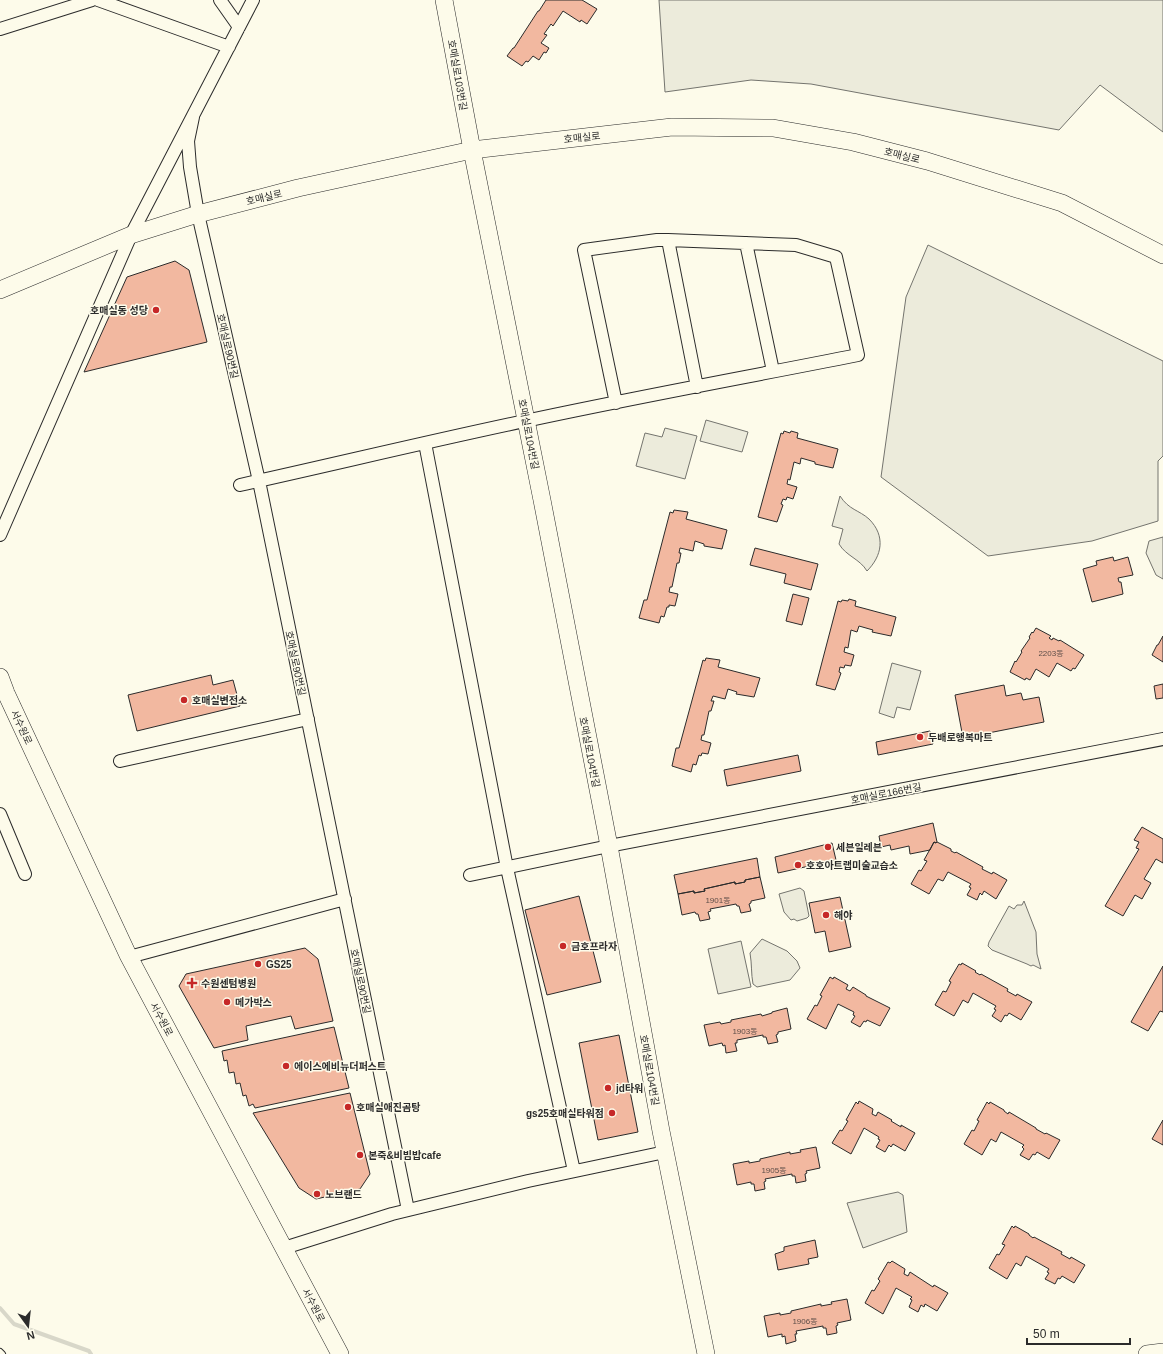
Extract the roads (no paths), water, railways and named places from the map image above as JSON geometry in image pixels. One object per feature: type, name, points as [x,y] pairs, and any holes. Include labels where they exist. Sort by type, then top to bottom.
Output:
[{"type":"street","points":[[0,29],[58,5],[92,0]]},
{"type":"street","points":[[98,0],[229,47]]},
{"type":"street","points":[[220,0],[239,27]]},
{"type":"street","points":[[0,535],[131,235],[253,0]]},
{"type":"street","name":"호매실로103번길","points":[[444,0],[472,150]]},
{"type":"street","name":"호매실로90번길","points":[[193,117],[188,141],[190,167],[198,214],[259,481],[408,1210]]},
{"type":"street","name":"호매실로","points":[[0,290],[131,235],[198,214],[298,188],[472,150],[672,127],[774,128],[853,142],[927,161],[1062,203],[1163,255]]},
{"type":"street","name":"호매실로104번길","points":[[472,150],[609,846],[665,1152],[706,1354]]},
{"type":"street","points":[[240,485],[526,421],[858,355],[836,257],[796,245],[668,240],[584,250],[616,403]]},
{"type":"street","points":[[668,240],[697,387]]},
{"type":"street","points":[[746,243],[773,371]]},
{"type":"street","points":[[425,443],[507,868],[574,1172]]},
{"type":"street","name":"서수원로","points":[[0,677],[6,693],[129,957],[340,1354]]},
{"type":"street","points":[[120,761],[308,719]]},
{"type":"street","name":"호매실로166번길","points":[[470,875],[609,846],[1163,740]]},
{"type":"street","points":[[0,814],[25,874]]},
{"type":"street","points":[[129,957],[345,899]]},
{"type":"street","points":[[284,1248],[408,1210],[665,1152]]},
{"type":"street","points":[[1148,1354],[1163,1348]]},
{"type":"street","points":[[1148,1354],[1163,1352]]},
{"type":"waterway","points":[[0,1308],[14,1324],[89,1351],[91,1354]]},
{"type":"place","name":"호매실동 성당","points":[[156,310]]},
{"type":"place","name":"호매실변전소","points":[[184,700]]},
{"type":"place","name":"두배로행복마트","points":[[920,737]]},
{"type":"place","name":"세븐일레븐","points":[[828,847]]},
{"type":"place","name":"호호아트랩미술교습소","points":[[798,865]]},
{"type":"place","name":"해야","points":[[826,915]]},
{"type":"place","name":"금호프라자","points":[[563,946]]},
{"type":"place","name":"GS25","points":[[258,964]]},
{"type":"place","name":"수원센텀병원","points":[[192,983]]},
{"type":"place","name":"메가박스","points":[[227,1002]]},
{"type":"place","name":"에이스에비뉴더퍼스트","points":[[286,1066]]},
{"type":"place","name":"jd타워","points":[[608,1088]]},
{"type":"place","name":"호매실애진곰탕","points":[[348,1107]]},
{"type":"place","name":"gs25호매실타워점","points":[[612,1113]]},
{"type":"place","name":"본죽&비빔밥cafe","points":[[360,1155]]},
{"type":"place","name":"노브랜드","points":[[317,1194]]}]
